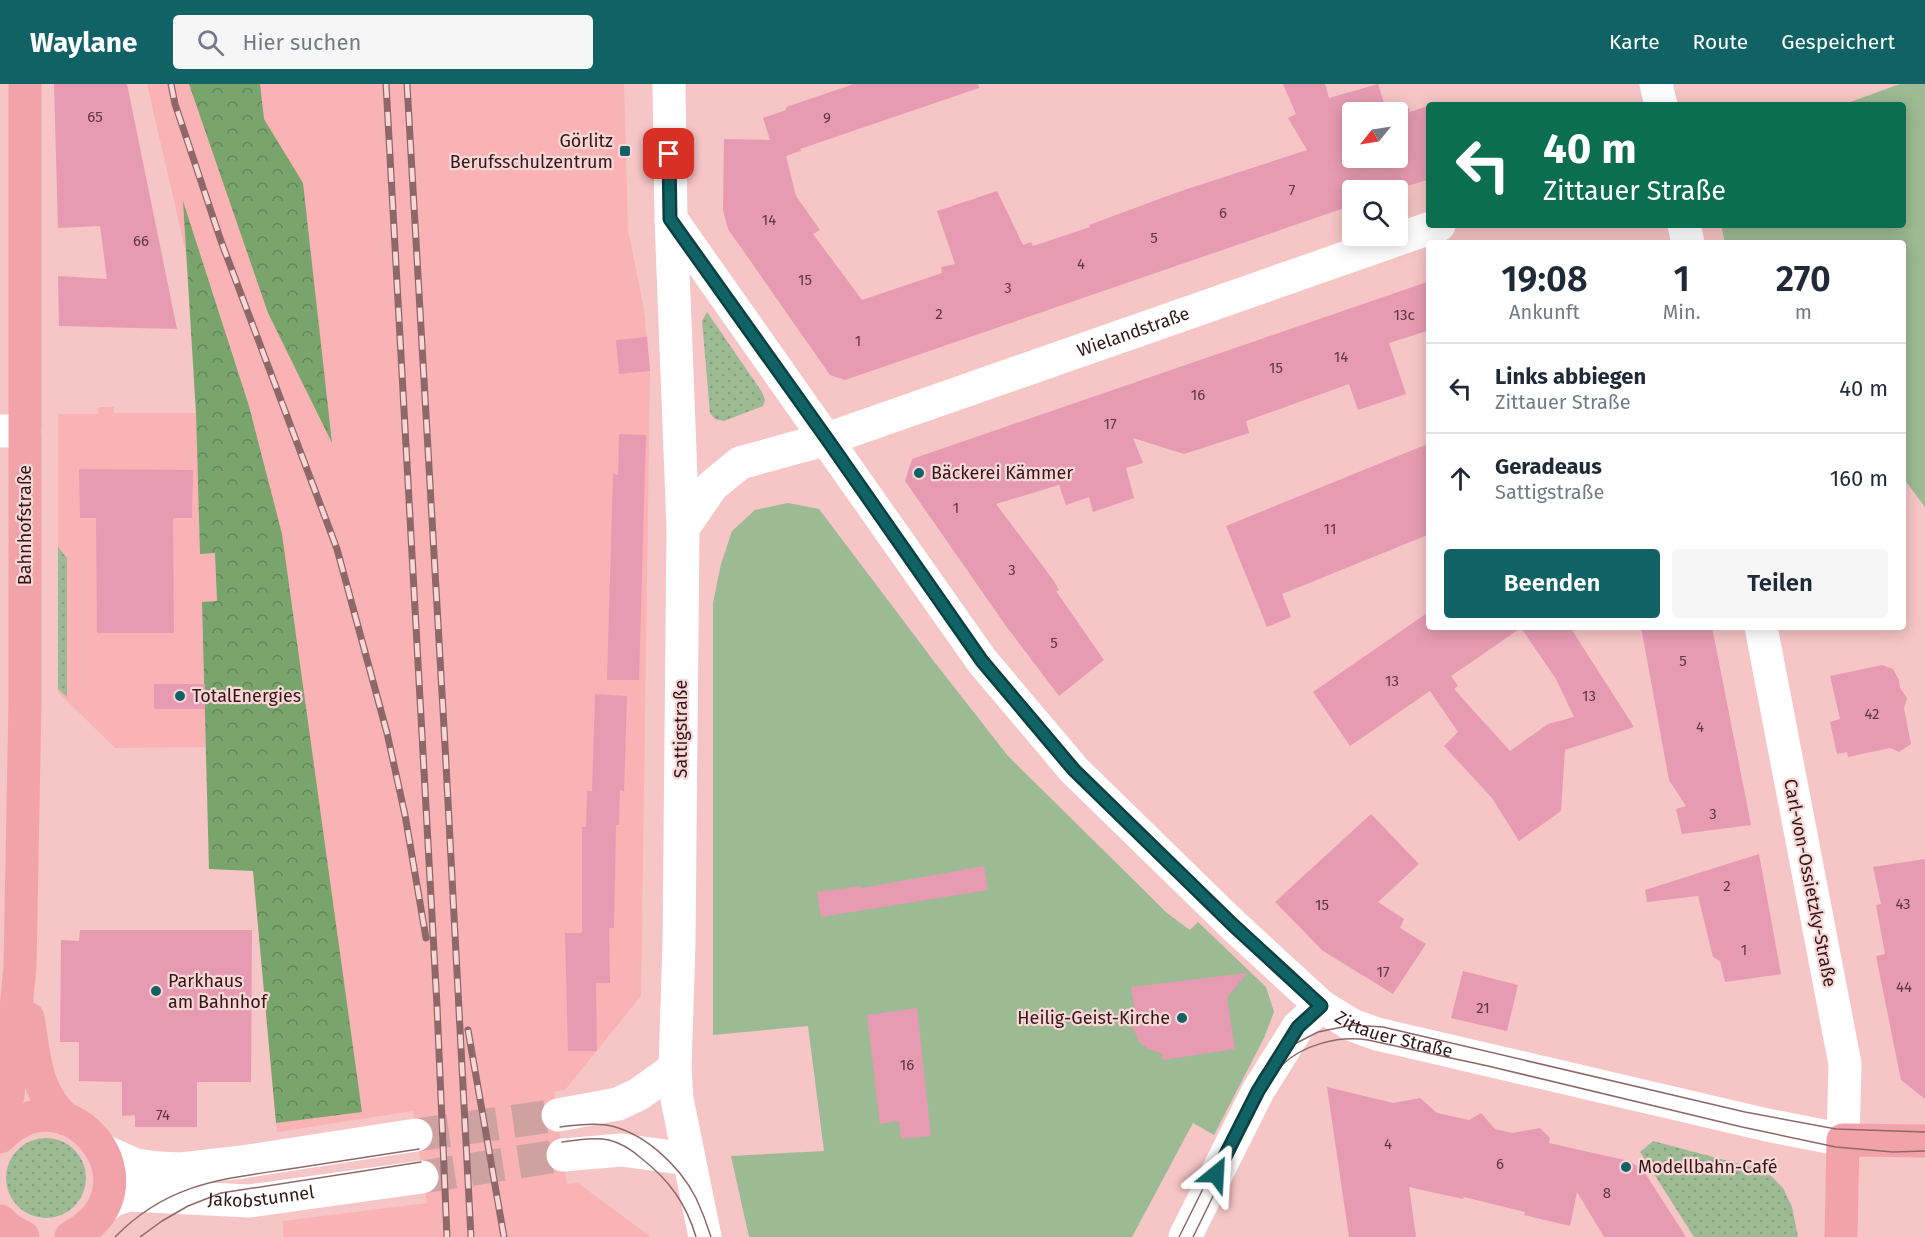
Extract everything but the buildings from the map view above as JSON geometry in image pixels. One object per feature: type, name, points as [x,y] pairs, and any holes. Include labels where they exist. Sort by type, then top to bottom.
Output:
[{"type":"main road","name":"Bahnhofstraße","points":[[0,1130],[8,1095],[20,966],[25,701],[12,431],[24,84]]},
{"type":"main road","name":"Bahnhofstraße","points":[[20,966],[36,1071],[41,1087],[65,1119],[87,1131],[102,1150]]},
{"type":"main road","name":"Bahnhofstraße","points":[[0,1137],[16,1124],[28,1119],[40,1116],[65,1119]]},
{"type":"main road","name":"Zittauer Straße","points":[[1843,1140],[1925,1141]]},
{"type":"main road","points":[[1841,1237],[1843,1140]]},
{"type":"main road","points":[[71,1237],[84,1230],[95,1220],[107,1197],[109,1173],[102,1150]]},
{"type":"street","name":"Sattigstraße","points":[[669,84],[670,219],[683,528],[679,991],[675,1068],[677,1099],[705,1237]]},
{"type":"street","points":[[1656,84],[1659,102]]},
{"type":"street","points":[[670,219],[827,439],[740,463],[712,486],[683,528]]},
{"type":"street","name":"Wielandstraße","points":[[827,439],[1430,228]]},
{"type":"street","name":"Zittauer Straße","points":[[827,439],[982,661],[1074,770],[1233,925],[1321,1006],[1352,1025],[1377,1034],[1767,1125],[1843,1140]]},
{"type":"street","name":"Carl-von-Ossietzky-Straße","points":[[1762,630],[1845,1064],[1843,1140]]},
{"type":"street","points":[[1185,1237],[1258,1091],[1298,1027],[1321,1006]]},
{"type":"street","points":[[558,1115],[618,1104],[639,1094],[675,1068]]},
{"type":"street","name":"Jakobstunnel","points":[[102,1150],[136,1165],[181,1169],[242,1162],[416,1135]]},
{"type":"street","points":[[563,1155],[621,1150],[688,1159]]},
{"type":"street","name":"Jakobstunnel","points":[[103,1208],[120,1197],[132,1195],[234,1202],[423,1177]]},
{"type":"shaded area","points":[[147,84],[624,84],[628,229],[644,309],[650,372],[641,996],[565,1090],[554,1092],[567,1184],[578,1183],[651,1237],[283,1237],[283,1221],[427,1203],[413,1111],[277,1132],[205,335]]},
{"type":"shaded area","points":[[99,407],[114,407],[114,413],[196,413],[200,554],[215,553],[217,601],[202,603],[206,747],[115,748],[58,692],[58,414],[98,414]]},
{"type":"green space","points":[[189,84],[260,84],[264,119],[303,183],[332,443],[268,313]]},
{"type":"green space","points":[[1900,84],[1925,84],[1925,507],[1906,482],[1906,240],[1724,240],[1722,228],[1906,228],[1906,102],[1850,102]]},
{"type":"green space","points":[[183,201],[249,406],[282,534],[362,1112],[276,1123],[253,871],[209,869],[202,602],[217,601],[215,553],[200,554],[196,413]]},
{"type":"green space","points":[[707,312],[762,392],[765,400],[763,406],[724,421],[715,419],[710,413],[702,321]]},
{"type":"green space","points":[[788,503],[819,509],[1008,756],[1167,913],[1190,930],[1198,922],[1266,987],[1274,1012],[1264,1038],[1214,1135],[1193,1123],[1132,1237],[749,1237],[731,1156],[824,1151],[808,1026],[713,1035],[713,603],[721,564],[732,531],[755,510]]},
{"type":"green space","points":[[58,547],[67,558],[67,697],[58,689]]},
{"type":"green space","points":[[46,1138],[61,1141],[74,1150],[83,1163],[86,1178],[83,1193],[74,1206],[61,1215],[46,1218],[31,1215],[18,1206],[9,1193],[6,1178],[9,1163],[18,1150],[31,1141]]},
{"type":"green space","points":[[1653,1141],[1751,1167],[1771,1176],[1783,1188],[1792,1207],[1798,1237],[1694,1237],[1640,1152]]},
{"type":"tunnel","points":[[416,1135],[558,1115]]},
{"type":"tunnel","points":[[422,1177],[563,1155]]},
{"type":"tram line","points":[[1179,1237],[1259,1076],[1270,1061],[1283,1050],[1318,1032],[1352,1025],[1383,1027],[1745,1112],[1836,1129],[1925,1132]]},
{"type":"tram line","points":[[1193,1237],[1277,1070],[1300,1052],[1334,1040],[1368,1040],[1836,1147],[1893,1152],[1925,1151]]},
{"type":"tram line","points":[[560,1127],[606,1125],[633,1134],[646,1142],[670,1162],[689,1186],[711,1237]]},
{"type":"tram line","points":[[562,1142],[603,1139],[618,1143],[634,1152],[651,1166],[675,1193],[687,1213],[696,1237]]},
{"type":"tram line","points":[[115,1237],[135,1219],[156,1205],[198,1186],[221,1180],[419,1149]]},
{"type":"tram line","points":[[140,1237],[188,1206],[221,1193],[421,1162]]},
{"type":"railway","points":[[171,84],[175,104],[221,241],[337,549],[387,733],[405,815],[426,938]]},
{"type":"railway","points":[[386,84],[437,1006],[447,1237]]},
{"type":"railway","points":[[407,84],[471,1237]]},
{"type":"railway","points":[[468,1030],[504,1237]]},
{"type":"place","name":"Görlitz Berufsschulzentrum","points":[[625,151]]},
{"type":"place","name":"Bäckerei Kämmer","points":[[919,473]]},
{"type":"place","name":"TotalEnergies","points":[[180,696]]},
{"type":"place","name":"Parkhaus am Bahnhof","points":[[156,991]]},
{"type":"place","name":"Heilig-Geist-Kirche","points":[[1182,1018]]},
{"type":"place","name":"Modellbahn-Café","points":[[1626,1167]]},
{"type":"route","points":[[669,154],[670,219],[982,661],[1074,770],[1233,925],[1321,1006],[1298,1027],[1258,1091],[1216,1174]]}]
